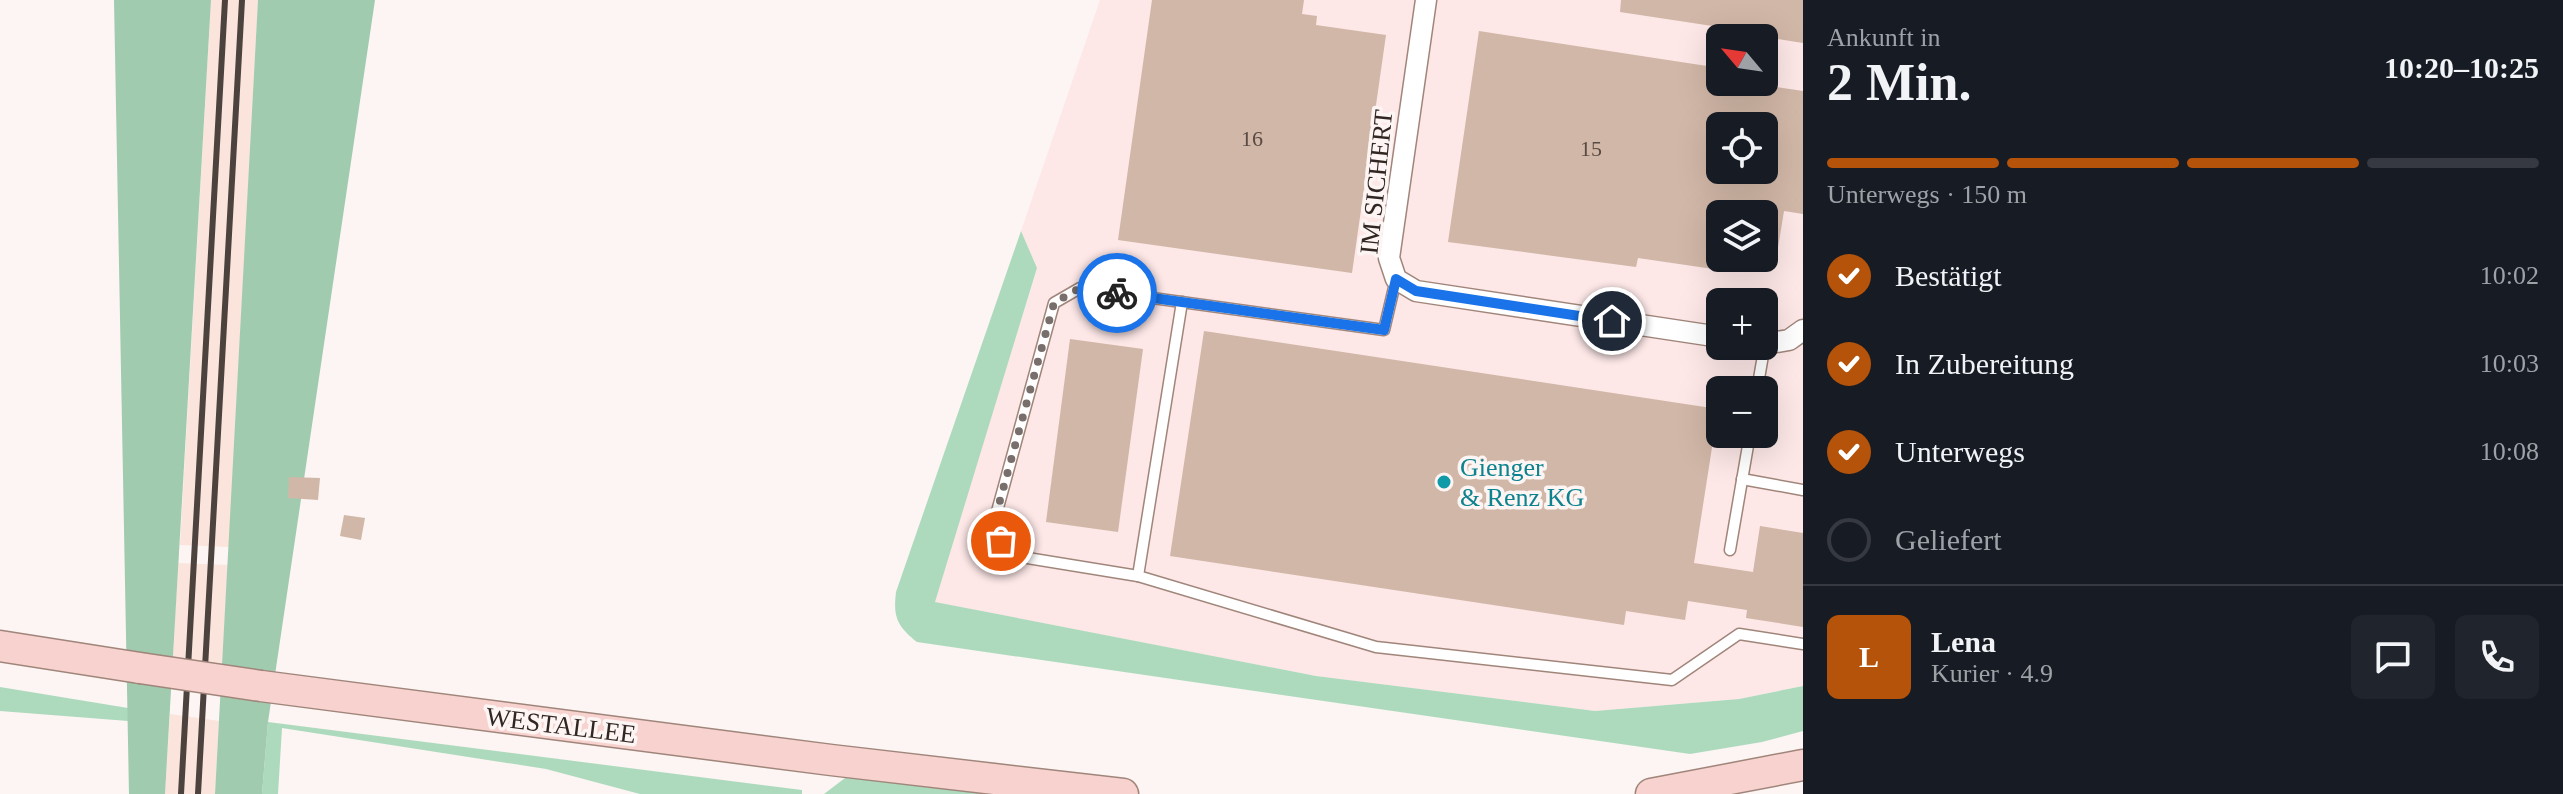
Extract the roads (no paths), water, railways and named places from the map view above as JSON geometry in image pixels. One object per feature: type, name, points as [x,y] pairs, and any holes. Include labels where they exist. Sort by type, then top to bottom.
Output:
[{"type":"main road","name":"WESTALLEE","points":[[0,646],[261,686],[800,756],[1123,794]]},
{"type":"main road","points":[[1651,794],[1803,765]]},
{"type":"street","name":"IM SICHERT","points":[[1426,0],[1389,258],[1396,279],[1416,291],[1706,335]]},
{"type":"street","points":[[1778,342],[1789,340],[1803,330]]},
{"type":"lane","points":[[1396,279],[1384,330],[1080,288],[1054,303],[993,526],[1009,555],[1138,576],[1376,647],[1672,680],[1739,634],[1803,644]]},
{"type":"lane","points":[[1138,576],[1182,302]]},
{"type":"lane","points":[[1730,550],[1748,448]]},
{"type":"lane","points":[[1742,479],[1803,490]]},
{"type":"railway","points":[[181,794],[225,0]]},
{"type":"railway","points":[[198,794],[242,0]]},
{"type":"place","name":"Gienger & Renz KG","points":[[1444,482]]}]
